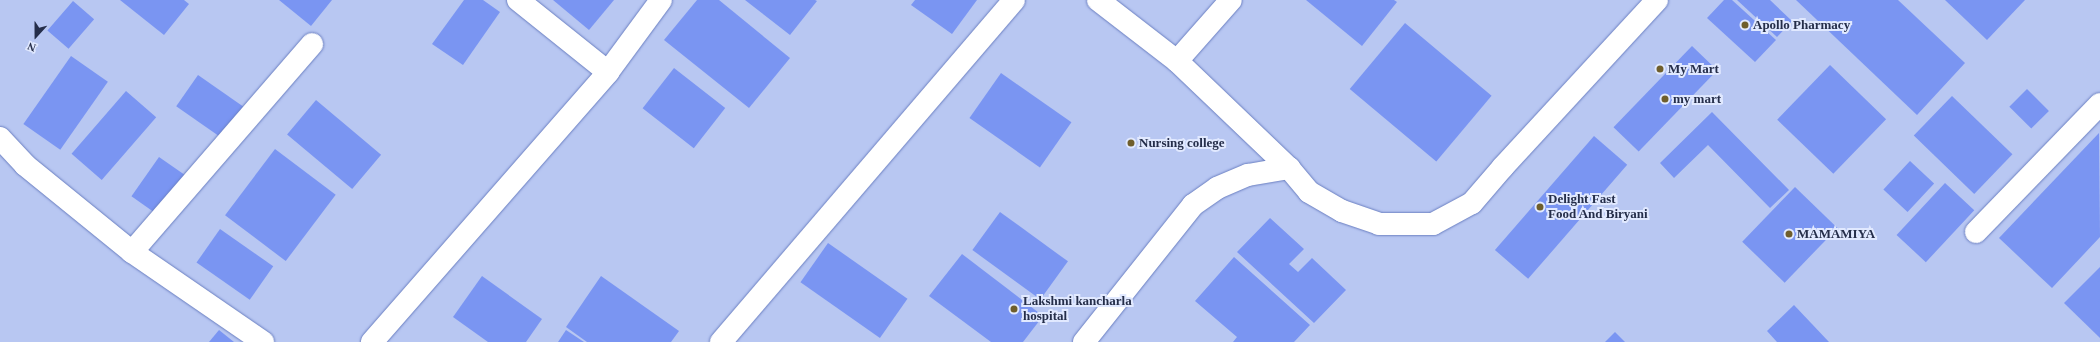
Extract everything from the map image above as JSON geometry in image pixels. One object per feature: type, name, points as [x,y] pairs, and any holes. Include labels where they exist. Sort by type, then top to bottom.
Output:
[{"type":"street","points":[[518,0],[608,72]]},
{"type":"street","points":[[372,342],[608,72],[661,0]]},
{"type":"street","points":[[721,342],[1014,0]]},
{"type":"street","points":[[1098,0],[1177,61],[1289,168],[1309,192],[1342,211],[1379,224],[1433,224],[1472,203],[1657,0]]},
{"type":"street","points":[[1177,61],[1231,0]]},
{"type":"street","points":[[132,252],[312,44]]},
{"type":"street","points":[[1976,232],[2100,104]]},
{"type":"street","points":[[0,138],[25,165],[132,252],[263,342]]},
{"type":"street","points":[[1084,342],[1192,205],[1217,188],[1248,175],[1289,168]]},
{"type":"building","points":[[120,0],[184,0],[189,4],[164,35]]},
{"type":"building","points":[[279,0],[332,0],[311,26]]},
{"type":"building","points":[[464,0],[483,0],[500,12],[463,65],[432,44]]},
{"type":"building","points":[[553,0],[614,0],[589,30]]},
{"type":"building","points":[[697,0],[719,0],[790,58],[749,108],[664,40]]},
{"type":"building","points":[[745,0],[815,0],[817,1],[790,35]]},
{"type":"building","points":[[915,0],[977,0],[952,34],[911,5]]},
{"type":"building","points":[[1306,0],[1394,0],[1397,2],[1362,46]]},
{"type":"building","points":[[1724,0],[1732,0],[1776,40],[1755,62],[1707,18]]},
{"type":"building","points":[[1737,0],[1770,0],[1792,21],[1777,37]]},
{"type":"building","points":[[1796,0],[1898,0],[1965,63],[1917,115]]},
{"type":"building","points":[[1945,0],[2025,0],[1987,40]]},
{"type":"building","points":[[73,1],[94,19],[69,49],[47,30]]},
{"type":"building","points":[[1405,23],[1492,96],[1436,162],[1350,89]]},
{"type":"building","name":"my mart","points":[[1692,46],[1717,70],[1639,152],[1614,127]]},
{"type":"building","points":[[71,56],[108,82],[60,150],[23,124]]},
{"type":"building","points":[[1830,65],[1886,119],[1833,174],[1777,120]]},
{"type":"building","points":[[674,68],[725,108],[694,148],[643,108]]},
{"type":"building","points":[[1001,73],[1071,122],[1040,167],[969,118]]},
{"type":"building","points":[[198,75],[244,107],[222,138],[176,106]]},
{"type":"building","points":[[2027,89],[2049,111],[2031,129],[2009,107]]},
{"type":"building","points":[[126,91],[156,117],[102,180],[72,154]]},
{"type":"building","points":[[1952,96],[2012,154],[1974,194],[1914,136]]},
{"type":"building","points":[[316,100],[381,155],[352,189],[287,134]]},
{"type":"building","points":[[1712,112],[1789,190],[1770,208],[1708,145],[1674,178],[1660,163]]},
{"type":"building","points":[[2099,133],[2100,237],[2052,288],[1999,238]]},
{"type":"building","points":[[1594,136],[1627,165],[1528,279],[1495,250]]},
{"type":"building","points":[[275,149],[336,195],[286,261],[225,215]]},
{"type":"building","points":[[159,157],[185,175],[158,215],[131,196]]},
{"type":"building","points":[[1910,161],[1934,184],[1908,212],[1883,190]]},
{"type":"building","points":[[1945,183],[1974,210],[1926,262],[1897,235]]},
{"type":"building","name":"MAMAMIYA","points":[[1795,187],[1837,228],[1785,283],[1742,242]]},
{"type":"building","points":[[1000,212],[1068,261],[1040,299],[972,250]]},
{"type":"building","points":[[1270,218],[1304,249],[1289,264],[1298,272],[1312,258],[1346,290],[1314,323],[1237,252]]},
{"type":"building","points":[[220,229],[273,266],[250,300],[196,263]]},
{"type":"building","points":[[828,243],[907,299],[880,338],[800,282]]},
{"type":"building","points":[[962,254],[1043,316],[1023,342],[991,342],[929,296]]},
{"type":"building","points":[[1234,257],[1310,325],[1294,342],[1233,342],[1237,337],[1195,301]]},
{"type":"building","points":[[2100,267],[2100,338],[2064,303]]},
{"type":"building","points":[[482,276],[542,319],[526,342],[488,342],[453,317]]},
{"type":"building","points":[[601,276],[679,331],[671,342],[587,342],[566,327]]},
{"type":"building","points":[[1794,305],[1829,342],[1777,342],[1767,331]]},
{"type":"building","points":[[219,330],[234,342],[209,342]]},
{"type":"building","points":[[566,330],[584,342],[558,342]]},
{"type":"building","points":[[1615,332],[1625,342],[1605,342]]},
{"type":"place","name":"Apollo Pharmacy","points":[[1745,25]]},
{"type":"place","name":"My Mart","points":[[1660,69]]},
{"type":"place","name":"my mart","points":[[1665,99]]},
{"type":"place","name":"Nursing college","points":[[1131,143]]},
{"type":"place","name":"Delight Fast Food And Biryani","points":[[1540,207]]},
{"type":"place","name":"MAMAMIYA","points":[[1789,234]]},
{"type":"place","name":"Lakshmi kancharla hospital","points":[[1014,309]]}]
